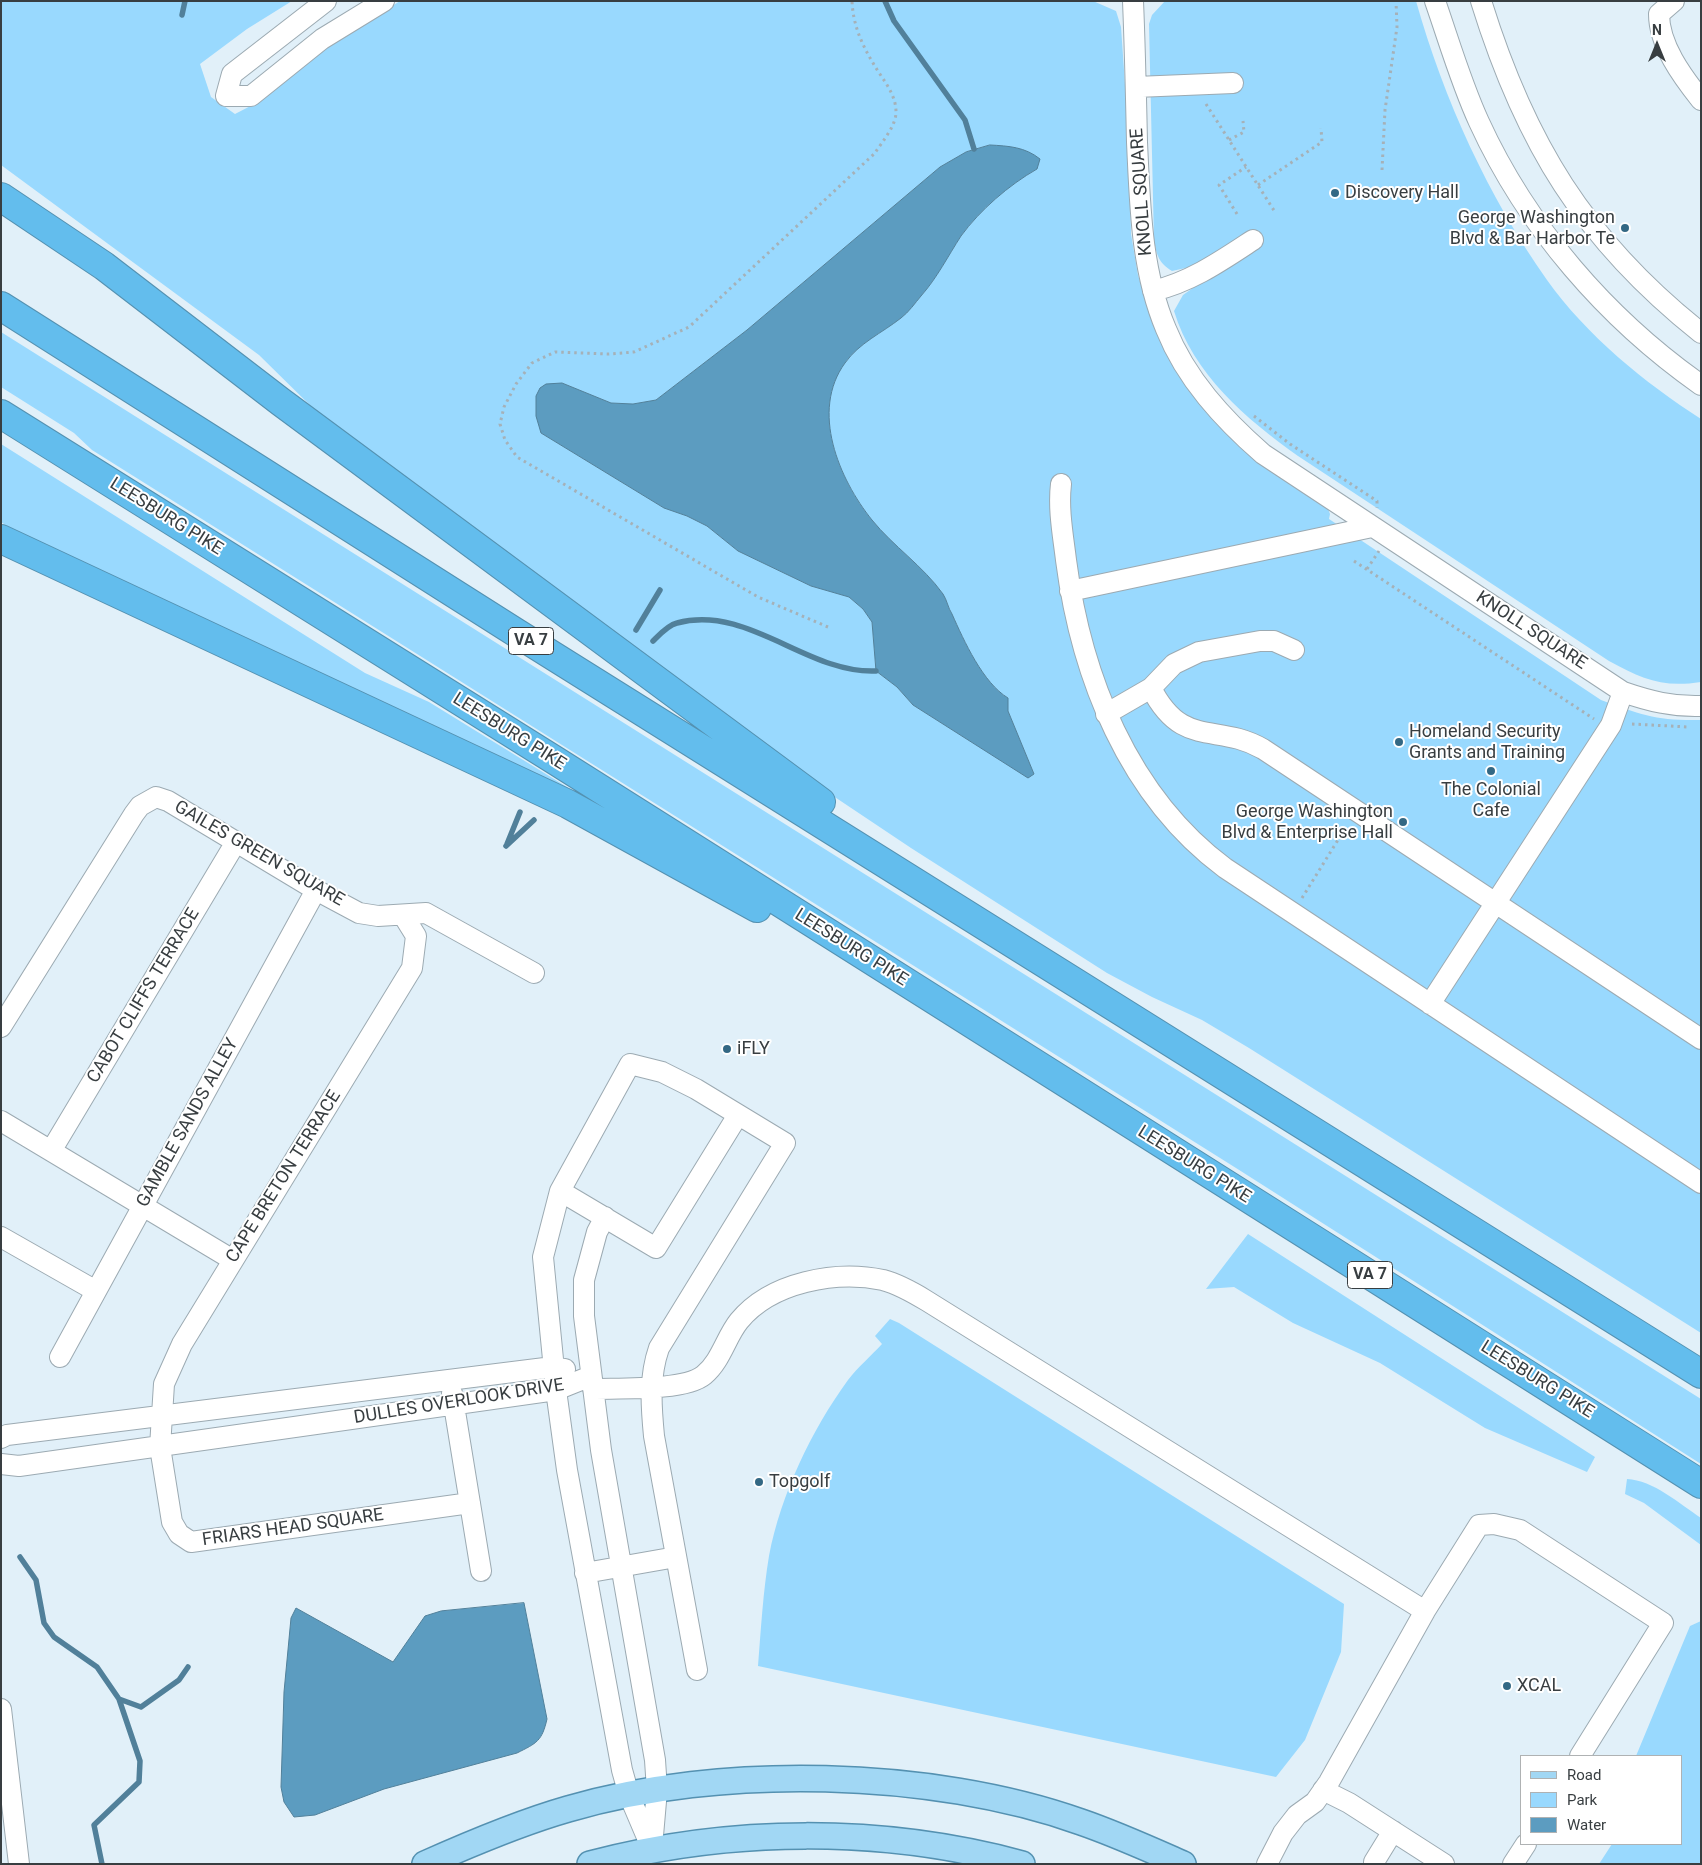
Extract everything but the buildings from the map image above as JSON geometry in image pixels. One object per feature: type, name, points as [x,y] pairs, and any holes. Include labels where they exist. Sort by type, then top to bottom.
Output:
[{"type":"highway","points":[[1,176],[29,198],[104,266]]},
{"type":"highway","points":[[1,197],[104,266],[281,402],[846,821],[1063,973]]},
{"type":"highway","name":"VA 7","points":[[1,306],[515,632],[1063,973],[1701,1374]]},
{"type":"highway","name":"LEESBURG PIKE","points":[[1,414],[556,761],[1701,1484]]},
{"type":"highway","points":[[1,539],[568,804],[1039,1067]]},
{"type":"main road","points":[[425,1864],[511,1827],[570,1808],[658,1790],[755,1780],[801,1779],[867,1780],[946,1789],[1008,1802],[1080,1821],[1183,1864]]},
{"type":"main road","points":[[590,1864],[652,1849],[722,1840],[769,1838],[852,1838],[937,1846],[1022,1864]]},
{"type":"street","points":[[326,1],[232,74],[226,96],[251,96],[322,39],[384,1]]},
{"type":"street","name":"KNOLL SQUARE","points":[[1133,1],[1142,236],[1153,291],[1166,329],[1182,361],[1206,396],[1232,426],[1263,454],[1624,692],[1647,701],[1678,706],[1701,706]]},
{"type":"street","points":[[1434,1],[1478,121],[1496,155],[1528,207],[1568,262],[1596,294],[1660,354],[1701,385]]},
{"type":"street","points":[[1481,1],[1511,88],[1534,137],[1567,191],[1604,242],[1641,282],[1701,333]]},
{"type":"street","points":[[1674,1],[1659,14],[1659,27],[1677,64],[1701,100]]},
{"type":"street","points":[[1136,86],[1233,83]]},
{"type":"street","points":[[1153,291],[1176,286],[1200,274],[1253,240]]},
{"type":"street","points":[[1060,484],[1060,515],[1070,591],[1090,670],[1106,714],[1126,754],[1141,777],[1171,816],[1201,849],[1225,868],[1292,913],[1701,1183]]},
{"type":"street","points":[[1070,591],[1376,529]]},
{"type":"street","points":[[1106,714],[1151,688],[1174,664],[1199,652],[1260,641],[1274,641],[1294,650]]},
{"type":"street","points":[[1151,688],[1164,710],[1188,729],[1243,740],[1258,746],[1701,1039]]},
{"type":"street","points":[[1430,1004],[1496,904],[1604,721],[1624,692]]},
{"type":"street","name":"GAILES GREEN SQUARE","points":[[1,1027],[140,806],[156,797],[168,801],[316,890],[359,913],[378,916],[414,913],[432,916],[534,974]]},
{"type":"street","name":"CABOT CLIFFS TERRACE","points":[[51,1151],[236,842]]},
{"type":"street","name":"GAMBLE SANDS ALLEY","points":[[60,1357],[316,890]]},
{"type":"street","name":"CAPE BRETON TERRACE","points":[[160,1447],[164,1384],[172,1363],[412,968],[416,936],[403,915]]},
{"type":"street","points":[[652,1849],[629,1795],[622,1770],[585,1573],[556,1390],[543,1257],[560,1191],[630,1064],[662,1072],[696,1089],[785,1143],[659,1348],[653,1366],[654,1436],[697,1670]]},
{"type":"street","points":[[560,1191],[656,1248],[738,1115]]},
{"type":"street","points":[[1,1121],[233,1260]]},
{"type":"street","points":[[605,1217],[598,1232],[584,1280],[584,1316],[592,1382],[656,1760],[658,1790],[652,1849]]},
{"type":"street","points":[[1,1237],[96,1291]]},
{"type":"street","points":[[592,1382],[652,1386],[688,1384],[704,1375],[739,1320],[766,1297],[797,1284],[824,1279],[852,1277],[884,1280],[928,1301],[1424,1611]]},
{"type":"street","name":"DULLES OVERLOOK DRIVE","points":[[1,1438],[7,1435],[553,1366],[592,1382]]},
{"type":"street","points":[[449,1380],[481,1571]]},
{"type":"street","name":"DULLES OVERLOOK DRIVE","points":[[1,1464],[19,1466],[160,1447],[556,1390],[592,1382]]},
{"type":"street","name":"FRIARS HEAD SQUARE","points":[[160,1447],[172,1522],[179,1534],[191,1542],[470,1503]]},
{"type":"street","points":[[1267,1864],[1283,1833],[1297,1815],[1315,1802],[1323,1790],[1424,1611],[1479,1524],[1494,1524],[1520,1530],[1663,1623],[1581,1755]]},
{"type":"street","points":[[585,1573],[676,1557]]},
{"type":"street","points":[[1,1709],[19,1864]]},
{"type":"street","points":[[1323,1790],[1393,1831],[1444,1864]]},
{"type":"street","points":[[1374,1862],[1393,1831]]},
{"type":"street","points":[[1513,1864],[1525,1845]]},
{"type":"path","points":[[828,627],[758,597],[516,457],[505,440],[500,424],[504,407],[516,384],[532,363],[555,352],[609,354],[634,352],[689,327],[875,153],[889,132],[896,114],[893,96],[872,63],[853,21],[852,1]]},
{"type":"path","points":[[1382,170],[1385,110],[1397,27],[1396,1]]},
{"type":"path","points":[[1193,84],[1275,212]]},
{"type":"path","points":[[1229,140],[1244,132],[1243,121]]},
{"type":"path","points":[[1258,185],[1322,142],[1322,128]]},
{"type":"path","points":[[1237,214],[1219,185],[1246,167]]},
{"type":"path","points":[[1248,412],[1290,444],[1377,501],[1376,529],[1380,550],[1367,570]]},
{"type":"path","points":[[1354,561],[1604,721],[1625,728],[1639,723],[1659,726],[1696,726]]},
{"type":"path","points":[[1590,728],[1604,721]]},
{"type":"path","points":[[1292,913],[1356,811]]},
{"type":"green space","points":[[1,1],[292,1],[247,29],[200,64],[211,97],[235,114],[264,99],[320,52],[400,1],[1093,1],[1116,11],[1121,27],[1129,142],[1131,234],[1138,275],[1150,313],[1169,352],[1325,501],[1330,514],[1329,519],[1601,700],[1650,716],[1701,720],[1701,1333],[1249,1048],[1202,1020],[1152,997],[1107,973],[911,848],[742,735],[323,418],[259,355],[1,165]],"holes":[[[990,145],[1037,169],[1006,190],[977,217],[961,236],[927,289],[907,313],[864,344],[845,363],[835,382],[830,402],[829,423],[840,465],[860,503],[880,529],[926,574],[943,594],[962,636],[982,672],[1008,698],[1008,711],[1034,774],[1027,777],[913,705],[897,687],[876,671],[872,622],[863,609],[849,597],[811,586],[738,551],[707,526],[687,516],[664,508],[541,433],[562,383],[611,403],[633,404],[656,400],[747,330],[940,167],[966,152]]]},
{"type":"green space","points":[[1165,1],[1416,1],[1440,75],[1470,146],[1506,215],[1547,280],[1598,339],[1638,374],[1701,419],[1701,682],[1687,684],[1663,683],[1632,673],[1609,661],[1298,456],[1259,427],[1208,375],[1194,355],[1174,311],[1183,295],[1200,283],[1190,267],[1172,271],[1164,265],[1158,255],[1154,241],[1149,24],[1152,15]]},
{"type":"green space","points":[[1,332],[1701,1399],[1701,1464],[1236,1168],[92,450],[74,433],[1,387]]},
{"type":"green space","points":[[1,444],[365,673],[429,702],[593,803],[13,530],[1,522]]},
{"type":"green space","points":[[1248,1234],[1595,1457],[1587,1472],[1485,1428],[1380,1363],[1293,1323],[1234,1287],[1206,1289]]},
{"type":"green space","name":"Topgolf","points":[[890,1319],[1344,1604],[1341,1652],[1305,1740],[1276,1777],[758,1666],[769,1556],[781,1510],[799,1464],[822,1420],[848,1380],[882,1344],[875,1336]]},
{"type":"green space","points":[[1627,1479],[1637,1480],[1656,1488],[1701,1518],[1701,1545],[1644,1503],[1625,1494]]},
{"type":"green space","points":[[1701,1621],[1701,1864],[1599,1864],[1611,1845],[1682,1845],[1682,1755],[1636,1755],[1690,1626]]},
{"type":"water","points":[[990,145],[1010,147],[1029,152],[1040,159],[1037,169],[1006,190],[977,217],[961,236],[927,289],[907,313],[864,344],[845,363],[835,382],[830,402],[829,423],[840,465],[860,503],[880,529],[926,574],[943,594],[962,636],[982,672],[1008,698],[1008,711],[1034,774],[1028,778],[913,705],[897,687],[876,671],[872,622],[863,609],[849,597],[811,586],[738,551],[707,526],[687,516],[664,508],[541,433],[536,416],[536,396],[540,388],[546,384],[562,383],[611,403],[633,404],[656,400],[747,330],[940,167],[966,152]]},
{"type":"water","points":[[524,1603],[547,1719],[541,1737],[538,1740],[517,1753],[384,1789],[315,1815],[294,1817],[284,1802],[281,1787],[284,1692],[291,1618],[296,1608],[393,1662],[425,1616],[441,1611]]},
{"type":"waterway","points":[[182,15],[185,1]]},
{"type":"waterway","points":[[885,1],[894,21],[965,120],[974,149]]},
{"type":"waterway","points":[[636,630],[660,590]]},
{"type":"waterway","points":[[653,641],[667,628],[677,623],[703,620],[728,623],[753,631],[826,662],[851,669],[876,671]]},
{"type":"waterway","points":[[507,844],[520,812]]},
{"type":"waterway","points":[[506,846],[534,820]]},
{"type":"waterway","points":[[20,1557],[36,1580],[44,1623],[54,1637],[97,1667],[119,1699],[140,1761],[139,1782],[94,1825],[102,1864]]},
{"type":"waterway","points":[[119,1699],[141,1707],[179,1680],[188,1667]]},
{"type":"place","name":"Discovery Hall","points":[[1335,193]]},
{"type":"place","name":"George Washington Blvd & Bar Harbor Te","points":[[1625,228]]},
{"type":"place","name":"Homeland Security Grants and Training","points":[[1399,742]]},
{"type":"place","name":"The Colonial Cafe","points":[[1491,771]]},
{"type":"place","name":"George Washington Blvd & Enterprise Hall","points":[[1403,822]]},
{"type":"place","name":"iFLY","points":[[727,1049]]},
{"type":"place","name":"Topgolf","points":[[759,1482]]},
{"type":"place","name":"XCAL","points":[[1507,1686]]}]
